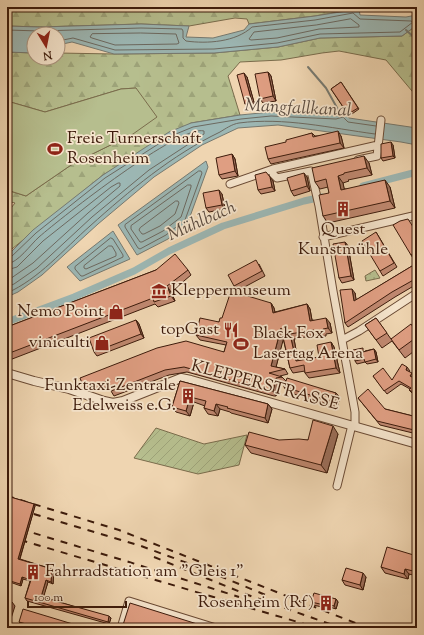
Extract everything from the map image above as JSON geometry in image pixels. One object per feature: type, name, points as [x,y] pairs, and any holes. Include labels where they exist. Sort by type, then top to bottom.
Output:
[{"type":"street","points":[[348,163],[377,156],[381,120]]},
{"type":"street","points":[[230,184],[273,169],[378,142]]},
{"type":"street","points":[[273,169],[273,174],[277,178],[315,170],[323,238],[355,412],[354,425],[337,486]]},
{"type":"street","points":[[323,238],[417,215]]},
{"type":"street","points":[[342,340],[417,293]]},
{"type":"street","name":"KLEPPERSTRASSE","points":[[7,373],[69,389],[113,403],[123,401],[181,378],[354,425],[417,444]]},
{"type":"street","points":[[121,628],[129,601],[216,628]]},
{"type":"green space","points":[[7,7],[366,7],[315,16],[249,24],[247,19],[235,18],[189,26],[141,24],[7,26]]},
{"type":"green space","points":[[417,25],[417,97],[386,60],[339,51],[281,60],[240,62],[228,76],[240,115],[191,123],[103,175],[7,253],[7,213],[15,203],[7,201],[7,190],[26,196],[74,163],[133,134],[136,88],[121,89],[45,112],[7,101],[7,52],[26,53],[26,66],[66,66],[66,53],[214,53],[278,47],[320,38],[402,36]]},
{"type":"green space","name":"Freie Turnerschaft Rosenheim","points":[[136,88],[157,117],[133,134],[74,163],[26,196],[7,190],[7,101],[45,112],[121,89]]},
{"type":"green space","points":[[375,270],[380,278],[366,281],[365,276]]},
{"type":"green space","points":[[156,428],[204,444],[247,435],[239,465],[198,474],[134,458]]},
{"type":"water","points":[[359,9],[360,15],[406,17],[417,15],[417,25],[402,36],[320,38],[278,47],[214,53],[114,54],[72,42],[66,43],[66,26],[141,24],[189,26],[186,37],[213,38],[244,30],[249,24]]},
{"type":"water","points":[[7,26],[26,27],[26,53],[7,52]]},
{"type":"water","points":[[344,111],[349,118],[417,128],[417,145],[278,125],[238,128],[202,145],[154,177],[98,224],[42,275],[18,292],[7,297],[7,256],[33,230],[103,175],[169,132],[191,123],[240,115],[271,112],[337,115]]},
{"type":"water","points":[[206,161],[208,167],[188,222],[168,239],[137,255],[118,225]]},
{"type":"water","points":[[113,231],[130,259],[80,281],[67,267]]},
{"type":"building","points":[[268,72],[273,96],[260,99],[255,74]]},
{"type":"building","points":[[244,73],[252,102],[245,104],[237,75]]},
{"type":"building","points":[[341,82],[358,108],[348,114],[331,89]]},
{"type":"building","points":[[338,131],[340,143],[268,159],[265,147],[286,142],[286,140],[312,133],[313,137]]},
{"type":"building","points":[[391,142],[393,156],[381,158],[381,144]]},
{"type":"building","points":[[232,154],[235,171],[219,175],[216,158]]},
{"type":"building","points":[[364,156],[367,168],[344,173],[338,176],[341,190],[385,180],[390,201],[323,216],[319,195],[329,193],[326,179],[315,182],[312,168]]},
{"type":"building","points":[[266,172],[270,177],[272,187],[258,190],[255,175]]},
{"type":"building","points":[[304,173],[307,186],[291,191],[287,178]]},
{"type":"building","points":[[219,190],[222,205],[206,208],[203,193]]},
{"type":"building","points":[[408,219],[417,233],[417,252],[411,255],[393,225]]},
{"type":"building","points":[[376,232],[394,263],[380,271],[362,241]]},
{"type":"building","points":[[345,242],[351,276],[339,278],[333,244]]},
{"type":"building","points":[[175,254],[188,270],[167,286],[171,296],[154,302],[153,298],[7,354],[7,327],[156,270]]},
{"type":"building","points":[[256,260],[262,271],[234,286],[228,275]]},
{"type":"building","points":[[417,263],[417,278],[392,292],[345,323],[340,290],[352,289],[354,301]]},
{"type":"building","points":[[231,291],[271,303],[273,313],[307,304],[310,321],[326,318],[328,328],[323,329],[323,331],[316,332],[314,330],[290,334],[296,361],[319,357],[317,345],[331,342],[336,368],[305,373],[304,365],[290,368],[281,328],[271,366],[285,369],[269,373],[282,377],[276,378],[273,391],[184,367],[165,370],[111,391],[107,381],[94,385],[82,383],[80,378],[157,348],[186,341],[224,352],[227,342],[196,335],[200,318],[219,322],[220,318],[222,318]]},
{"type":"building","points":[[417,307],[417,317],[413,310]]},
{"type":"building","points":[[376,318],[387,333],[376,340],[365,325]]},
{"type":"building","points":[[136,320],[141,334],[94,352],[89,338]]},
{"type":"building","points":[[411,324],[417,333],[417,337],[399,350],[391,339]]},
{"type":"building","points":[[363,348],[363,352],[374,349],[376,359],[365,362],[364,359],[355,361],[353,350]]},
{"type":"building","points":[[402,364],[407,367],[406,370],[412,373],[410,376],[416,379],[414,382],[417,384],[417,391],[415,393],[409,390],[411,388],[399,381],[384,391],[373,376],[383,368],[392,380]]},
{"type":"building","points":[[287,378],[336,393],[333,402],[284,387]]},
{"type":"building","points":[[180,381],[268,404],[265,418],[216,404],[214,411],[204,408],[206,401],[190,397],[186,411],[172,407]]},
{"type":"building","points":[[368,389],[385,409],[417,417],[414,430],[377,421],[358,398]]},
{"type":"building","points":[[313,420],[333,426],[321,465],[245,445],[249,432],[279,440],[308,440]]},
{"type":"building","points":[[7,496],[34,504],[18,559],[52,569],[51,582],[46,580],[41,597],[109,616],[108,622],[25,598],[31,580],[22,577],[20,584],[7,580]]},
{"type":"building","points":[[387,547],[417,556],[417,572],[405,569],[404,574],[381,567]]},
{"type":"building","points":[[346,568],[363,573],[360,585],[342,580]]},
{"type":"building","points":[[314,593],[336,599],[334,606],[321,602],[320,604],[311,602]]},
{"type":"building","points":[[7,601],[12,602],[7,617]]},
{"type":"building","points":[[130,603],[210,628],[122,628]]},
{"type":"building","points":[[23,609],[86,628],[41,628],[19,622]]},
{"type":"waterway","points":[[406,30],[417,40]]},
{"type":"waterway","name":"Mangfallkanal","points":[[308,67],[326,88],[341,115]]},
{"type":"waterway","name":"Mühlbach","points":[[363,186],[417,172]]},
{"type":"waterway","name":"Mühlbach","points":[[7,322],[74,297],[134,271],[169,251],[223,226],[304,201],[322,197]]},
{"type":"railway","points":[[7,496],[119,530],[368,628]]},
{"type":"railway","points":[[7,506],[141,546],[198,567],[268,596]]},
{"type":"railway","points":[[7,525],[239,597]]},
{"type":"railway","points":[[7,536],[318,628]]},
{"type":"railway","points":[[154,557],[248,595],[341,628]]},
{"type":"place","name":"Freie Turnerschaft Rosenheim","points":[[55,149]]},
{"type":"place","name":"Quest Kunstmühle","points":[[343,209]]},
{"type":"place","name":"Kleppermuseum","points":[[159,291]]},
{"type":"place","name":"Nemo Point","points":[[116,312]]},
{"type":"place","name":"topGast","points":[[231,330]]},
{"type":"place","name":"viniculti","points":[[102,343]]},
{"type":"place","name":"Black Fox Lasertag Arena","points":[[241,344]]},
{"type":"place","name":"Funktaxi-Zentrale Edelweiss e.G.","points":[[188,396]]},
{"type":"place","name":"Fahrradstation am \"Gleis 1\"","points":[[33,572]]},
{"type":"place","name":"Rosenheim (Rf)","points":[[326,603]]}]
